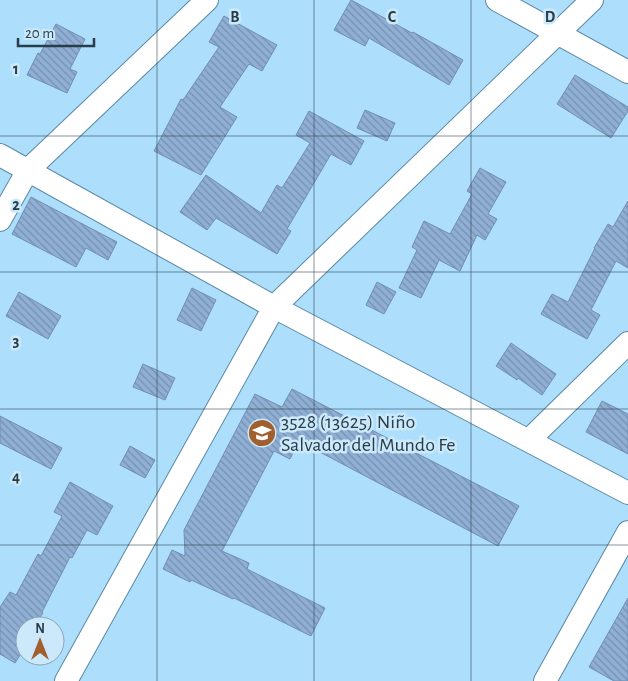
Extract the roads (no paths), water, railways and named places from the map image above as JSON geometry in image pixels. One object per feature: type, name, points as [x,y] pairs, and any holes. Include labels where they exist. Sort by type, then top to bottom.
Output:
[{"type":"street","points":[[0,220],[28,170],[207,0]]},
{"type":"street","points":[[497,0],[628,72]]},
{"type":"street","points":[[66,681],[274,307],[592,0]]},
{"type":"street","points":[[0,155],[274,307],[628,493]]},
{"type":"street","points":[[529,440],[628,343]]},
{"type":"street","points":[[545,681],[628,532]]},
{"type":"place","name":"3528 (13625) Niño Salvador del Mundo Fe","points":[[262,433]]}]
